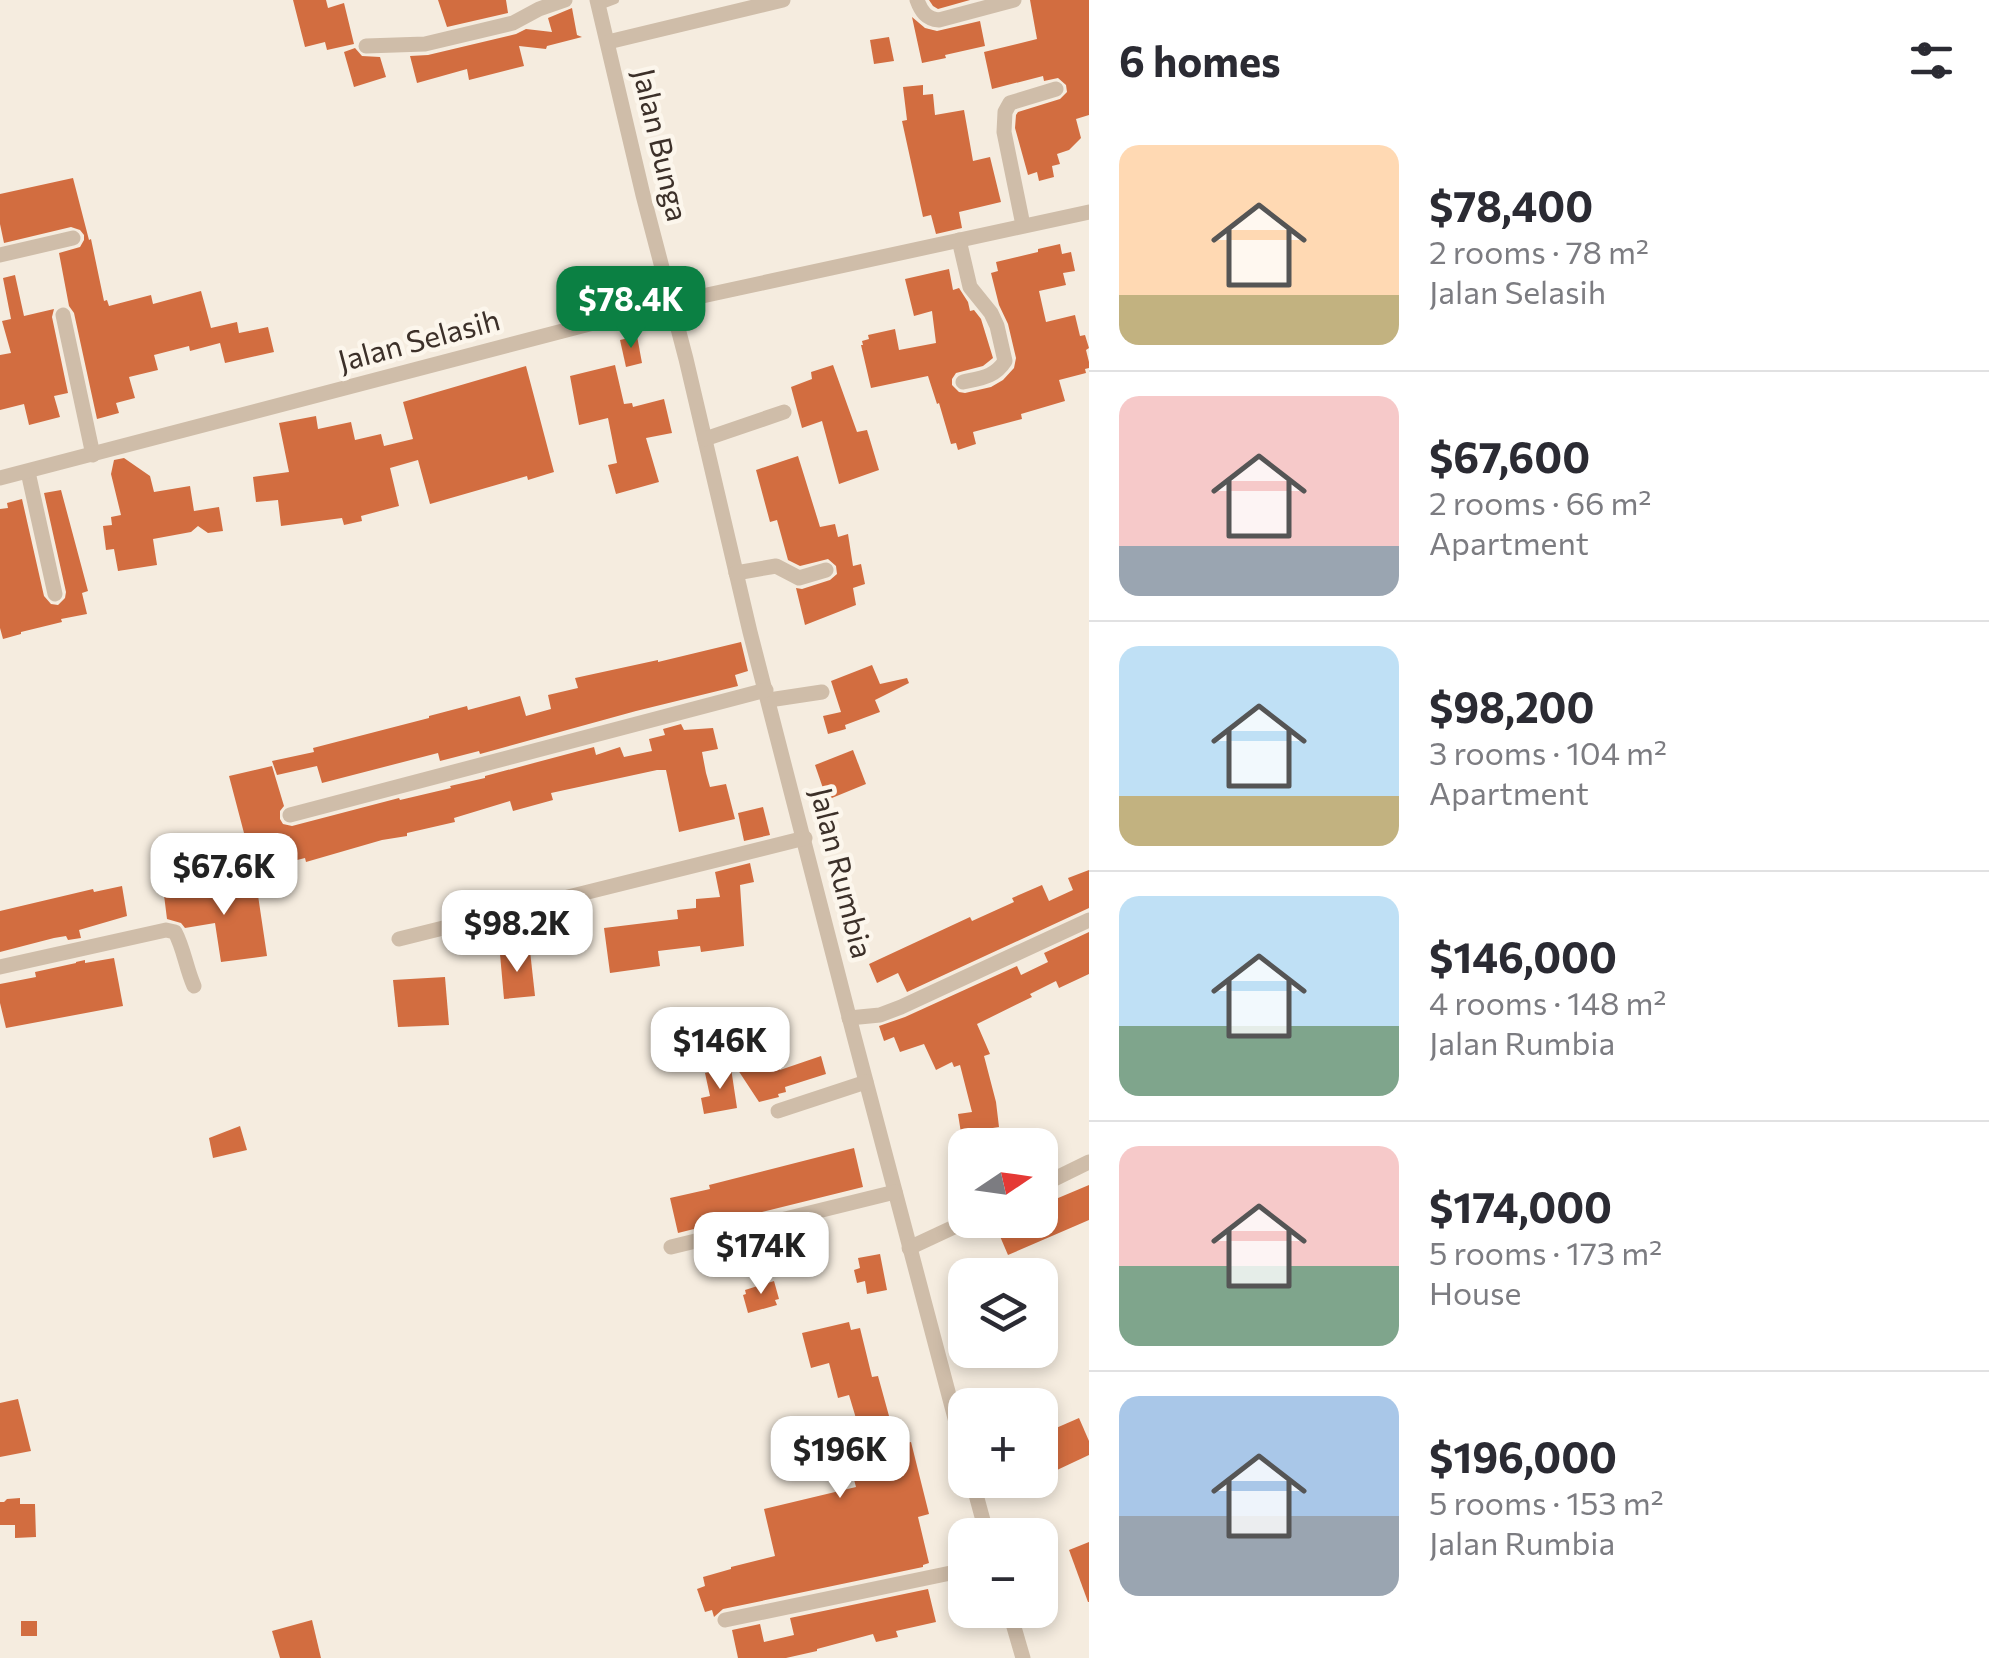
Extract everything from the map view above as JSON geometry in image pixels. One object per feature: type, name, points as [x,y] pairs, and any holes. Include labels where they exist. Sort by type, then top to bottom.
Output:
[{"type":"street","points":[[366,46],[425,44],[513,23],[565,0]]},
{"type":"street","points":[[608,42],[784,0]]},
{"type":"street","points":[[917,0],[921,12],[938,20],[1014,0]]},
{"type":"street","name":"Jalan Bunga","points":[[598,3],[670,303]]},
{"type":"street","points":[[1023,225],[1004,132],[1005,112],[1010,103],[1056,89]]},
{"type":"street","name":"Jalan Selasih","points":[[0,478],[670,303],[1089,212]]},
{"type":"street","points":[[0,255],[73,238]]},
{"type":"street","points":[[959,240],[970,287],[991,313],[1005,361],[990,376],[964,382]]},
{"type":"street","name":"Jalan Rumbia","points":[[670,303],[849,1018],[948,1392]]},
{"type":"street","points":[[64,315],[93,456]]},
{"type":"street","points":[[705,439],[784,412]]},
{"type":"street","points":[[28,472],[55,594]]},
{"type":"street","points":[[736,572],[776,566],[799,578],[826,570]]},
{"type":"street","points":[[290,816],[768,695],[822,692]]},
{"type":"street","points":[[399,940],[805,838]]},
{"type":"street","points":[[849,1018],[880,1015],[901,1007],[1089,920]]},
{"type":"street","points":[[0,966],[166,930],[175,932],[181,944],[194,986]]},
{"type":"street","points":[[778,1111],[866,1082]]},
{"type":"street","points":[[1058,1177],[1089,1162]]},
{"type":"street","points":[[671,1247],[895,1192]]},
{"type":"street","points":[[910,1248],[948,1230]]},
{"type":"street","points":[[726,1620],[948,1574]]},
{"type":"street","points":[[1014,1628],[1022,1658]]},
{"type":"lane","points":[[598,3],[615,0]]},
{"type":"building","points":[[293,0],[326,0],[328,8],[344,3],[354,44],[327,50],[325,42],[305,47]]},
{"type":"building","points":[[438,0],[506,0],[508,13],[447,27]]},
{"type":"building","points":[[929,0],[970,0],[938,9]]},
{"type":"building","points":[[1030,0],[1089,0],[1089,115],[1076,119],[1081,138],[1069,150],[1057,154],[1060,164],[1052,166],[1054,177],[1039,181],[1037,172],[1028,175],[1015,128],[1016,115],[1060,99],[1067,92],[1066,85],[1058,78],[1044,81],[1043,76],[992,89],[984,52],[1037,39]]},
{"type":"building","points":[[572,8],[577,35],[582,37],[546,49],[519,46],[524,66],[469,80],[467,69],[417,83],[410,56],[428,55],[526,29],[552,32],[548,18]]},
{"type":"building","points":[[912,17],[925,28],[937,31],[980,21],[985,46],[922,63]]},
{"type":"building","points":[[889,37],[894,61],[874,64],[870,40]]},
{"type":"building","points":[[355,48],[362,56],[380,57],[386,77],[354,87],[344,52]]},
{"type":"building","points":[[923,85],[923,95],[933,94],[935,115],[964,110],[973,161],[990,157],[1001,202],[959,212],[962,228],[936,234],[931,215],[923,217],[902,121],[907,120],[903,87]]},
{"type":"building","points":[[73,178],[104,301],[109,306],[151,295],[153,304],[201,291],[211,328],[237,322],[239,333],[268,327],[274,352],[225,363],[220,343],[154,355],[158,370],[129,377],[135,398],[116,403],[119,413],[97,419],[59,253],[80,247],[84,235],[71,227],[4,243],[0,224],[0,194]]},
{"type":"building","points":[[1060,244],[1062,254],[1071,252],[1075,271],[1063,273],[1066,285],[1039,291],[1046,322],[1075,315],[1080,336],[1085,335],[1089,348],[1086,373],[1059,380],[1065,401],[1021,414],[1022,419],[973,432],[976,444],[958,450],[956,443],[951,444],[928,376],[871,388],[862,341],[869,339],[868,335],[895,329],[899,350],[936,343],[932,311],[914,316],[905,279],[949,269],[953,290],[959,288],[970,311],[974,310],[981,319],[993,358],[983,366],[956,373],[952,385],[965,393],[1003,380],[1014,368],[1016,358],[991,273],[998,271],[996,262]]},
{"type":"building","points":[[15,275],[24,316],[54,309],[52,317],[68,393],[54,396],[60,417],[29,425],[24,404],[0,410],[0,355],[11,353],[2,321],[11,319],[3,278]]},
{"type":"building","points":[[637,336],[642,363],[626,367],[620,340]]},
{"type":"building","points":[[615,365],[624,404],[632,403],[633,407],[664,399],[672,433],[646,438],[659,482],[616,494],[608,465],[617,463],[608,418],[579,425],[570,376]]},
{"type":"building","points":[[833,365],[857,432],[867,430],[879,470],[839,484],[822,421],[802,428],[791,387],[812,379],[811,372]]},
{"type":"building","points":[[526,366],[554,472],[430,504],[418,460],[390,468],[399,506],[344,525],[342,518],[281,526],[278,500],[256,502],[253,477],[289,472],[279,423],[316,416],[318,429],[351,422],[355,440],[381,434],[384,446],[413,439],[403,402]]},
{"type":"building","points":[[798,456],[820,527],[835,524],[838,537],[848,534],[853,566],[861,564],[865,584],[853,588],[856,605],[805,625],[796,588],[830,580],[837,574],[836,566],[828,559],[800,566],[788,560],[777,520],[770,522],[756,470]]},
{"type":"building","points":[[124,458],[150,476],[154,492],[190,486],[194,511],[219,507],[223,531],[208,533],[198,526],[191,532],[153,539],[157,565],[118,571],[114,549],[106,550],[103,526],[112,525],[111,517],[121,515],[111,474],[114,460]]},
{"type":"building","points":[[61,490],[88,591],[82,593],[87,614],[3,639],[0,509],[22,499],[44,596],[58,605],[66,592],[44,493]]},
{"type":"building","points":[[741,642],[748,671],[735,675],[738,686],[480,754],[479,751],[440,761],[438,753],[322,783],[317,766],[277,775],[272,761],[467,706],[468,710],[520,696],[526,716],[551,709],[548,695],[578,688],[575,678]]},
{"type":"building","points":[[872,665],[880,684],[907,678],[909,683],[875,700],[880,712],[828,734],[823,716],[841,712],[831,681]]},
{"type":"building","points":[[681,724],[684,730],[713,728],[718,749],[702,752],[706,773],[710,787],[726,784],[735,819],[679,832],[666,770],[657,770],[551,793],[553,800],[513,811],[510,801],[407,836],[254,871],[229,776],[272,766],[284,806],[280,819],[292,826],[451,788],[594,747],[596,755],[620,747],[624,757],[652,751],[649,739],[665,735],[663,729]]},
{"type":"building","points":[[853,750],[866,784],[827,800],[815,765]]},
{"type":"building","points":[[763,807],[770,835],[744,841],[738,813]]},
{"type":"building","points":[[750,863],[754,882],[740,885],[744,946],[701,952],[700,946],[658,951],[660,966],[610,973],[604,928],[678,919],[677,910],[696,908],[696,899],[720,897],[715,872]]},
{"type":"building","points":[[1089,870],[1089,908],[907,992],[898,973],[877,983],[869,964],[970,917],[972,921],[1014,902],[1012,898],[1042,885],[1049,901],[1073,890],[1068,878]]},
{"type":"building","points":[[256,882],[267,956],[221,962],[215,923],[185,928],[167,919],[164,895]]},
{"type":"building","points":[[122,886],[127,916],[79,930],[81,938],[54,938],[0,952],[0,911]]},
{"type":"building","points":[[1089,932],[1089,974],[1059,988],[1056,981],[977,1024],[990,1054],[984,1056],[999,1127],[960,1128],[958,1114],[972,1112],[960,1065],[954,1067],[952,1062],[936,1070],[924,1044],[900,1052],[894,1037],[884,1041],[879,1026],[1017,966],[1021,975],[1048,962],[1044,953]]},
{"type":"building","points":[[530,951],[535,996],[504,999],[500,954]]},
{"type":"building","points":[[114,958],[123,1006],[6,1028],[0,984],[36,977],[35,972],[76,962]]},
{"type":"building","points":[[445,977],[449,1025],[398,1027],[393,980]]},
{"type":"building","points":[[821,1056],[826,1074],[785,1087],[786,1092],[778,1094],[779,1097],[759,1102],[736,1067],[773,1059],[780,1070]]},
{"type":"building","points":[[731,1068],[737,1108],[704,1114],[701,1098],[710,1096],[705,1073]]},
{"type":"building","points":[[240,1126],[247,1150],[213,1158],[209,1138]]},
{"type":"building","points":[[854,1148],[863,1187],[678,1233],[670,1198]]},
{"type":"building","points":[[1089,1185],[1089,1220],[1058,1233],[1058,1198]]},
{"type":"building","points":[[1001,1238],[1047,1238],[1008,1255]]},
{"type":"building","points":[[880,1254],[887,1290],[867,1294],[865,1281],[857,1283],[854,1270],[860,1268],[858,1258]]},
{"type":"building","points":[[774,1281],[777,1305],[748,1313],[745,1290]]},
{"type":"building","points":[[849,1322],[851,1330],[860,1328],[872,1377],[878,1376],[897,1445],[911,1442],[929,1514],[918,1517],[929,1563],[723,1609],[714,1617],[712,1610],[705,1612],[697,1589],[705,1586],[703,1577],[775,1556],[764,1509],[856,1487],[845,1446],[844,1428],[858,1425],[849,1395],[838,1398],[829,1363],[811,1368],[802,1333]]},
{"type":"building","points":[[18,1399],[31,1451],[0,1457],[0,1403]]},
{"type":"building","points":[[1079,1418],[1089,1441],[1089,1455],[1058,1470],[1058,1427]]},
{"type":"building","points":[[20,1498],[20,1504],[35,1504],[36,1537],[15,1538],[15,1525],[0,1525],[0,1502]]},
{"type":"building","points":[[1089,1542],[1089,1602],[1088,1602],[1069,1550]]},
{"type":"building","points":[[928,1589],[936,1622],[896,1631],[898,1637],[876,1642],[873,1634],[786,1658],[738,1658],[732,1630],[760,1624],[764,1642],[794,1635],[790,1618]]},
{"type":"building","points":[[312,1620],[321,1658],[280,1658],[272,1631]]},
{"type":"building","points":[[21,1621],[37,1621],[37,1636],[21,1636]]}]
